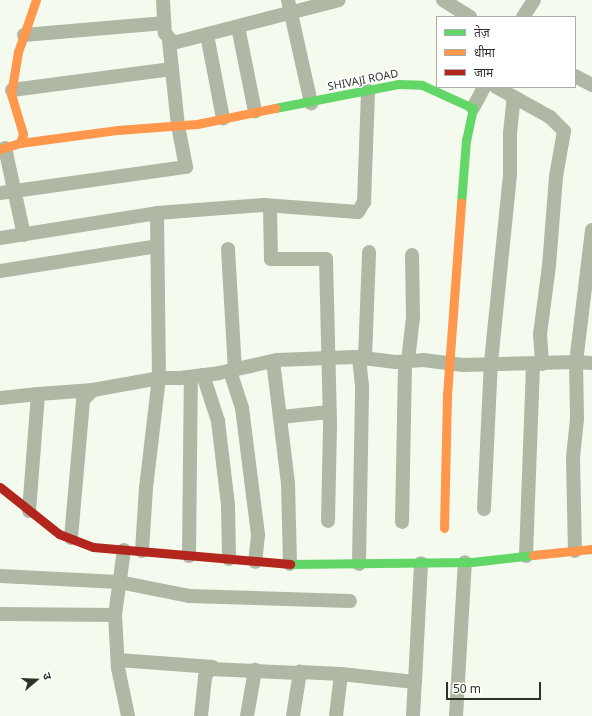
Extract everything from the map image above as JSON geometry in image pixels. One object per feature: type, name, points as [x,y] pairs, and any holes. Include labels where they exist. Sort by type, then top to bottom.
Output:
[{"type":"street","points":[[20,143],[23,134],[12,102],[12,90],[18,52],[36,0]]},
{"type":"street","points":[[0,193],[186,167],[178,126],[169,41],[164,23],[164,0]]},
{"type":"street","points":[[169,41],[178,42],[238,27],[290,7],[339,0]]},
{"type":"street","points":[[443,0],[468,16]]},
{"type":"street","points":[[524,16],[534,0]]},
{"type":"street","points":[[290,7],[311,103]]},
{"type":"street","points":[[24,35],[164,23]]},
{"type":"street","points":[[238,27],[255,111]]},
{"type":"street","points":[[207,35],[223,118]]},
{"type":"street","points":[[12,90],[172,69]]},
{"type":"street","points":[[576,77],[592,85]]},
{"type":"street","name":"SHIVAJI ROAD","points":[[3,149],[20,143],[118,130],[178,126],[255,111],[311,103],[398,84],[422,85],[473,108]]},
{"type":"street","points":[[444,528],[450,363],[463,164],[468,122],[473,108],[483,88]]},
{"type":"street","points":[[498,88],[550,117],[564,131],[556,177],[549,266],[537,364],[526,556]]},
{"type":"street","points":[[0,238],[157,212],[270,206],[352,213],[362,208],[364,202],[368,91]]},
{"type":"street","points":[[484,509],[491,362],[510,174],[510,133],[514,97]]},
{"type":"street","points":[[3,149],[15,191],[24,234]]},
{"type":"street","points":[[270,206],[271,259],[326,259],[329,412],[328,521]]},
{"type":"street","points":[[142,552],[146,488],[159,378],[157,212]]},
{"type":"street","points":[[574,551],[573,464],[577,419],[576,362],[592,230]]},
{"type":"street","points":[[0,271],[157,246]]},
{"type":"street","points":[[228,249],[232,370],[242,408],[258,535],[255,562]]},
{"type":"street","points":[[359,564],[362,358],[369,252]]},
{"type":"street","points":[[402,522],[406,361],[413,317],[412,255]]},
{"type":"street","points":[[0,398],[93,390],[159,378],[197,376],[273,361],[362,358],[450,363],[592,363]]},
{"type":"street","points":[[273,361],[281,417],[290,514],[290,564]]},
{"type":"street","points":[[189,556],[197,376]]},
{"type":"street","points":[[197,376],[218,421],[228,505],[228,559]]},
{"type":"street","points":[[71,538],[83,400],[93,390]]},
{"type":"street","points":[[28,511],[38,394]]},
{"type":"street","points":[[281,417],[329,412]]},
{"type":"street","points":[[0,487],[28,511],[59,534],[92,547],[290,564],[465,562],[592,549]]},
{"type":"street","points":[[124,550],[115,614],[118,660],[128,716]]},
{"type":"street","points":[[456,716],[465,562]]},
{"type":"street","points":[[412,716],[421,563]]},
{"type":"street","points":[[0,576],[119,582],[189,596],[350,601]]},
{"type":"street","points":[[0,614],[115,614]]},
{"type":"street","points":[[118,660],[299,673],[310,671],[415,682]]},
{"type":"street","points":[[201,716],[205,677],[207,671],[212,667]]},
{"type":"street","points":[[247,716],[255,670]]},
{"type":"street","points":[[293,716],[299,673]]},
{"type":"street","points":[[336,716],[341,674]]},
{"type":"traffic: fast","points":[[275,108],[398,84],[422,85],[473,108],[466,140],[461,203]]},
{"type":"traffic: fast","points":[[290,564],[472,562],[533,555]]},
{"type":"traffic: slow","points":[[20,143],[23,134],[11,94],[18,52],[36,0]]},
{"type":"traffic: slow","points":[[0,149],[20,143],[118,130],[197,124],[275,108]]},
{"type":"traffic: slow","points":[[444,528],[447,395],[461,203]]},
{"type":"traffic: slow","points":[[533,555],[592,549]]},
{"type":"traffic: jam","points":[[0,487],[59,534],[93,547],[290,564]]}]
